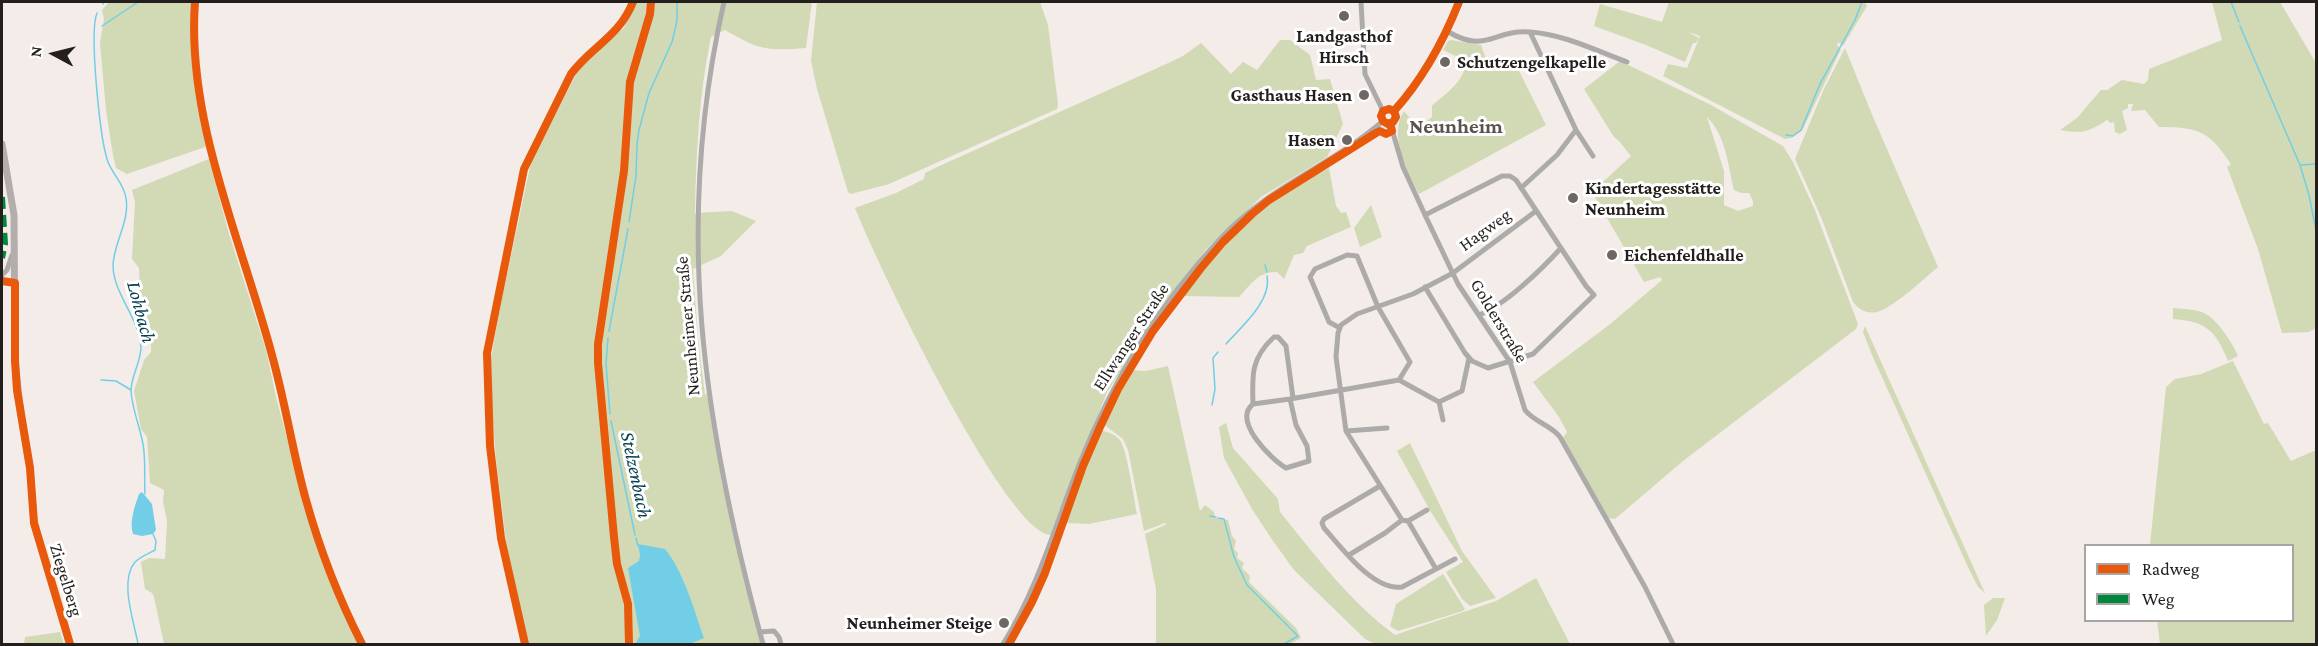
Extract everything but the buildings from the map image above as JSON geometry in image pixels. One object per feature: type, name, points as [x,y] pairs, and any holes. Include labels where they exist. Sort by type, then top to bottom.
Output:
[{"type":"main road","name":"Ziegelberg","points":[[2,144],[11,193],[15,245],[16,381],[30,468],[34,523],[70,645]]},
{"type":"street","points":[[195,2],[193,34],[198,81],[212,152],[234,234],[273,360],[306,500],[348,618],[362,645]]},
{"type":"street","name":"Neunheimer Straße","points":[[724,2],[709,79],[700,160],[697,206],[698,294],[714,432],[728,506],[763,645]]},
{"type":"street","points":[[1361,2],[1365,74],[1383,111],[1381,116],[1383,121],[1390,123],[1396,117],[1394,111]]},
{"type":"street","points":[[1394,111],[1422,77],[1447,31],[1458,2]]},
{"type":"street","points":[[1447,31],[1461,40],[1474,43],[1514,32],[1530,32],[1578,44],[1627,62]]},
{"type":"street","points":[[1530,32],[1576,130],[1593,156]]},
{"type":"street","points":[[1383,111],[1389,109],[1394,111]]},
{"type":"street","name":"Ellwanger Straße","points":[[1003,645],[1016,624],[1040,571],[1079,464],[1105,406],[1126,366],[1170,301],[1220,239],[1248,212],[1286,184],[1362,138],[1383,121]]},
{"type":"street","name":"Golderstraße","points":[[1390,123],[1403,167],[1425,215],[1453,273],[1510,362],[1525,410],[1553,428],[1560,437],[1645,587],[1673,645]]},
{"type":"street","points":[[1521,188],[1557,155],[1576,130]]},
{"type":"street","points":[[1425,215],[1502,176],[1510,176],[1516,180],[1594,295],[1533,354],[1488,368],[1470,358],[1435,307],[1425,287]]},
{"type":"street","name":"Hagweg","points":[[1340,328],[1357,314],[1425,287],[1453,273],[1536,211]]},
{"type":"street","points":[[15,245],[9,264],[2,274],[15,280]]},
{"type":"street","points":[[1479,315],[1502,301],[1561,248]]},
{"type":"street","points":[[1399,380],[1410,362],[1378,307],[1357,256],[1347,255],[1315,269],[1311,278],[1329,322],[1340,328],[1337,335],[1336,357],[1347,431],[1380,486],[1436,569]]},
{"type":"street","points":[[2,281],[15,280]]},
{"type":"street","points":[[1253,404],[1253,371],[1256,358],[1274,337],[1286,346],[1291,398],[1296,425],[1307,446],[1309,461],[1286,468],[1257,443],[1247,413],[1248,408],[1253,404],[1291,398],[1342,389],[1399,380],[1439,402],[1443,420]]},
{"type":"street","points":[[1439,402],[1462,391],[1470,358]]},
{"type":"street","points":[[1347,431],[1387,428]]},
{"type":"street","points":[[1380,486],[1324,519],[1322,523],[1349,555],[1372,577],[1393,588],[1402,587],[1455,559]]},
{"type":"street","points":[[1349,555],[1427,510]]},
{"type":"street","points":[[760,632],[774,631],[781,645]]},
{"type":"green space","points":[[109,2],[193,2],[191,49],[208,146],[127,174],[116,168],[106,110],[100,43],[104,19],[102,10]]},
{"type":"green space","points":[[634,2],[812,2],[806,48],[763,48],[725,30],[711,37],[699,124],[695,213],[732,211],[756,221],[721,256],[693,269],[705,395],[707,393],[724,485],[763,644],[528,644],[519,608],[506,541],[496,459],[489,370],[500,308],[531,162],[581,65],[624,28]]},
{"type":"green space","points":[[817,2],[1040,2],[1048,25],[1057,109],[889,184],[851,194],[848,192],[817,89],[811,61]]},
{"type":"green space","points":[[1669,2],[1865,2],[1867,6],[1843,46],[1838,42],[1837,45],[1841,49],[1802,131],[1785,139],[1663,76],[1668,64],[1687,68],[1700,36],[1688,32],[1699,38],[1696,43],[1693,43],[1685,62],[1594,26],[1600,4],[1662,22]]},
{"type":"green space","points":[[2212,2],[2280,2],[2316,63],[2316,328],[2309,332],[2282,333],[2258,249],[2227,167],[2231,164],[2209,138],[2194,130],[2159,127],[2145,110],[2131,111],[2133,104],[2128,104],[2128,108],[2122,111],[2127,130],[2120,134],[2115,132],[2114,122],[2107,120],[2085,131],[2060,130],[2077,118],[2101,90],[2107,90],[2122,80],[2144,84],[2148,80],[2149,69],[2222,40]]},
{"type":"green space","points":[[1280,40],[1290,40],[1310,55],[1316,80],[1330,79],[1343,124],[1327,157],[1261,197],[1206,250],[1176,289],[1107,392],[1051,535],[1030,522],[1004,490],[974,444],[913,332],[855,208],[896,193],[924,179],[925,173],[935,168],[1164,65],[1183,56],[1201,43],[1231,74],[1243,62],[1257,70]]},
{"type":"green space","points":[[1451,40],[1481,45],[1489,67],[1497,66],[1512,57],[1546,125],[1419,194],[1401,153],[1398,131],[1400,121],[1404,111],[1416,125],[1420,126],[1432,117],[1432,106],[1461,78],[1464,65],[1460,59],[1443,50]]},
{"type":"green space","points":[[1845,48],[1938,267],[1909,292],[1877,312],[1864,311],[1853,302],[1821,217],[1795,159],[1823,91]]},
{"type":"green space","points":[[1620,61],[1711,105],[1783,146],[1814,208],[1858,324],[1856,329],[1683,461],[1615,519],[1608,518],[1563,438],[1567,432],[1559,417],[1533,382],[1609,325],[1662,280],[1660,277],[1644,282],[1592,192],[1631,156],[1614,137],[1584,89]],"holes":[[[1707,117],[1725,151],[1734,190],[1749,193],[1753,206],[1738,211],[1724,205],[1724,171]]]},
{"type":"green space","points":[[209,159],[229,234],[266,350],[305,506],[335,590],[359,644],[164,644],[154,597],[145,589],[141,562],[149,558],[165,559],[167,521],[163,502],[164,490],[150,483],[147,437],[141,429],[134,391],[144,360],[151,352],[151,334],[140,297],[139,268],[132,259],[135,202],[132,190]]},
{"type":"green space","points":[[1329,168],[1336,206],[1341,213],[1346,212],[1351,227],[1307,246],[1303,253],[1294,255],[1284,279],[1277,272],[1260,276],[1239,297],[1184,296],[1182,294],[1246,220],[1283,193]]},
{"type":"green space","points":[[1371,205],[1382,237],[1360,247],[1354,228]]},
{"type":"green space","points":[[2173,308],[2198,311],[2211,317],[2224,332],[2238,356],[2228,361],[2214,335],[2202,325],[2173,319]]},
{"type":"green space","points":[[1865,326],[1985,593],[1978,587],[1968,567],[1872,355],[1863,332]]},
{"type":"green space","points":[[2233,361],[2264,424],[2268,423],[2291,461],[2316,450],[2316,644],[2160,644],[2157,622],[2294,622],[2294,544],[2150,544],[2166,387],[2175,379],[2201,374]]},
{"type":"green space","points":[[1168,366],[1200,511],[1205,505],[1214,512],[1215,518],[1228,520],[1232,536],[1236,541],[1234,549],[1238,553],[1237,558],[1244,563],[1242,568],[1250,576],[1249,582],[1296,628],[1301,638],[1290,644],[1156,644],[1156,589],[1145,534],[1167,524],[1144,531],[1128,450],[1123,439],[1103,424],[1130,370],[1146,371]]},
{"type":"green space","points":[[1226,423],[1233,448],[1278,499],[1280,512],[1348,592],[1378,622],[1395,635],[1496,601],[1536,578],[1570,644],[1376,644],[1365,639],[1294,570],[1252,509],[1224,458],[1219,427]]},
{"type":"green space","points":[[1099,430],[1116,436],[1123,445],[1137,514],[1089,524],[1067,523],[1065,522]]},
{"type":"green space","points":[[1410,443],[1462,551],[1496,598],[1470,606],[1462,599],[1446,572],[1463,562],[1431,512],[1397,451]]},
{"type":"green space","points":[[1443,574],[1465,609],[1463,611],[1398,631],[1390,626],[1396,604]]},
{"type":"green space","points":[[1993,598],[2005,598],[1997,620],[1986,636],[1984,605]]},
{"type":"green space","points":[[60,632],[64,644],[24,644],[25,637]]},
{"type":"water","points":[[142,492],[152,504],[156,530],[153,534],[142,536],[133,534],[132,524],[136,503]]},
{"type":"water","points":[[638,544],[665,549],[672,558],[688,592],[704,638],[690,644],[635,644],[640,636],[628,568],[639,561]]},
{"type":"waterway","points":[[102,26],[138,2]]},
{"type":"waterway","name":"Stelzenbach","points":[[629,222],[636,176],[639,130],[649,93],[672,42],[677,21],[677,2]]},
{"type":"waterway","points":[[1786,135],[1793,136],[1801,130],[1820,84],[1855,20],[1862,2]]},
{"type":"waterway","points":[[2231,2],[2239,22]]},
{"type":"waterway","name":"Lohbach","points":[[97,13],[94,41],[102,132],[108,162],[123,188],[127,207],[114,256],[114,276],[136,326],[141,347],[131,391],[144,450],[145,494]]},
{"type":"waterway","points":[[2240,26],[2300,165],[2316,230]]},
{"type":"waterway","points":[[2316,137],[2316,145]]},
{"type":"waterway","points":[[2300,165],[2316,164]]},
{"type":"waterway","name":"Stelzenbach","points":[[609,331],[628,229]]},
{"type":"waterway","points":[[1265,265],[1267,272]]},
{"type":"waterway","points":[[1226,344],[1260,304],[1265,295],[1267,276]]},
{"type":"waterway","name":"Stelzenbach","points":[[608,338],[606,364],[610,414]]},
{"type":"waterway","points":[[1212,405],[1215,389],[1213,358],[1218,352]]},
{"type":"waterway","points":[[101,380],[116,381],[131,390]]},
{"type":"waterway","name":"Stelzenbach","points":[[611,421],[635,535]]},
{"type":"waterway","points":[[1210,516],[1216,517]]},
{"type":"waterway","points":[[1218,518],[1224,519],[1234,557],[1247,585],[1298,636],[1284,644]]},
{"type":"waterway","name":"Lohbach","points":[[138,644],[129,601],[128,580],[135,562],[155,550],[156,541],[153,534]]},
{"type":"waterway","name":"Stelzenbach","points":[[636,538],[638,546]]},
{"type":"marked path","points":[[2,197],[5,244],[2,258]]},
{"type":"cycle path","points":[[195,2],[195,47],[199,92],[219,182],[273,359],[311,519],[338,592],[362,644]]},
{"type":"cycle path","points":[[525,644],[501,538],[490,446],[487,353],[524,169],[571,74],[613,33],[633,2]]},
{"type":"cycle path","points":[[629,644],[628,604],[617,564],[614,537],[598,344],[624,171],[630,82],[650,14],[651,2]]},
{"type":"cycle path","points":[[1394,111],[1389,109],[1383,111],[1381,116],[1383,121],[1388,124],[1393,122],[1396,117],[1394,111],[1431,60],[1459,2]]},
{"type":"cycle path","points":[[1009,644],[1045,573],[1083,466],[1100,427],[1118,389],[1153,331],[1201,268],[1223,242],[1252,214],[1269,200],[1376,133],[1380,131],[1386,134],[1392,131],[1390,123]]},
{"type":"cycle path","points":[[2,281],[15,283],[17,390],[30,468],[34,523],[70,644]]},
{"type":"place","name":"Landgasthof Hirsch","points":[[1344,16]]},
{"type":"place","name":"Schutzengelkapelle","points":[[1445,62]]},
{"type":"place","name":"Gasthaus Hasen","points":[[1364,95]]},
{"type":"place","name":"Hasen","points":[[1347,140]]},
{"type":"place","name":"Kindertagesstätte Neunheim","points":[[1573,198]]},
{"type":"place","name":"Eichenfeldhalle","points":[[1612,255]]},
{"type":"place","name":"Neunheimer Steige","points":[[1004,623]]},
{"type":"district","name":"Neunheim","points":[[1456,127]]}]
